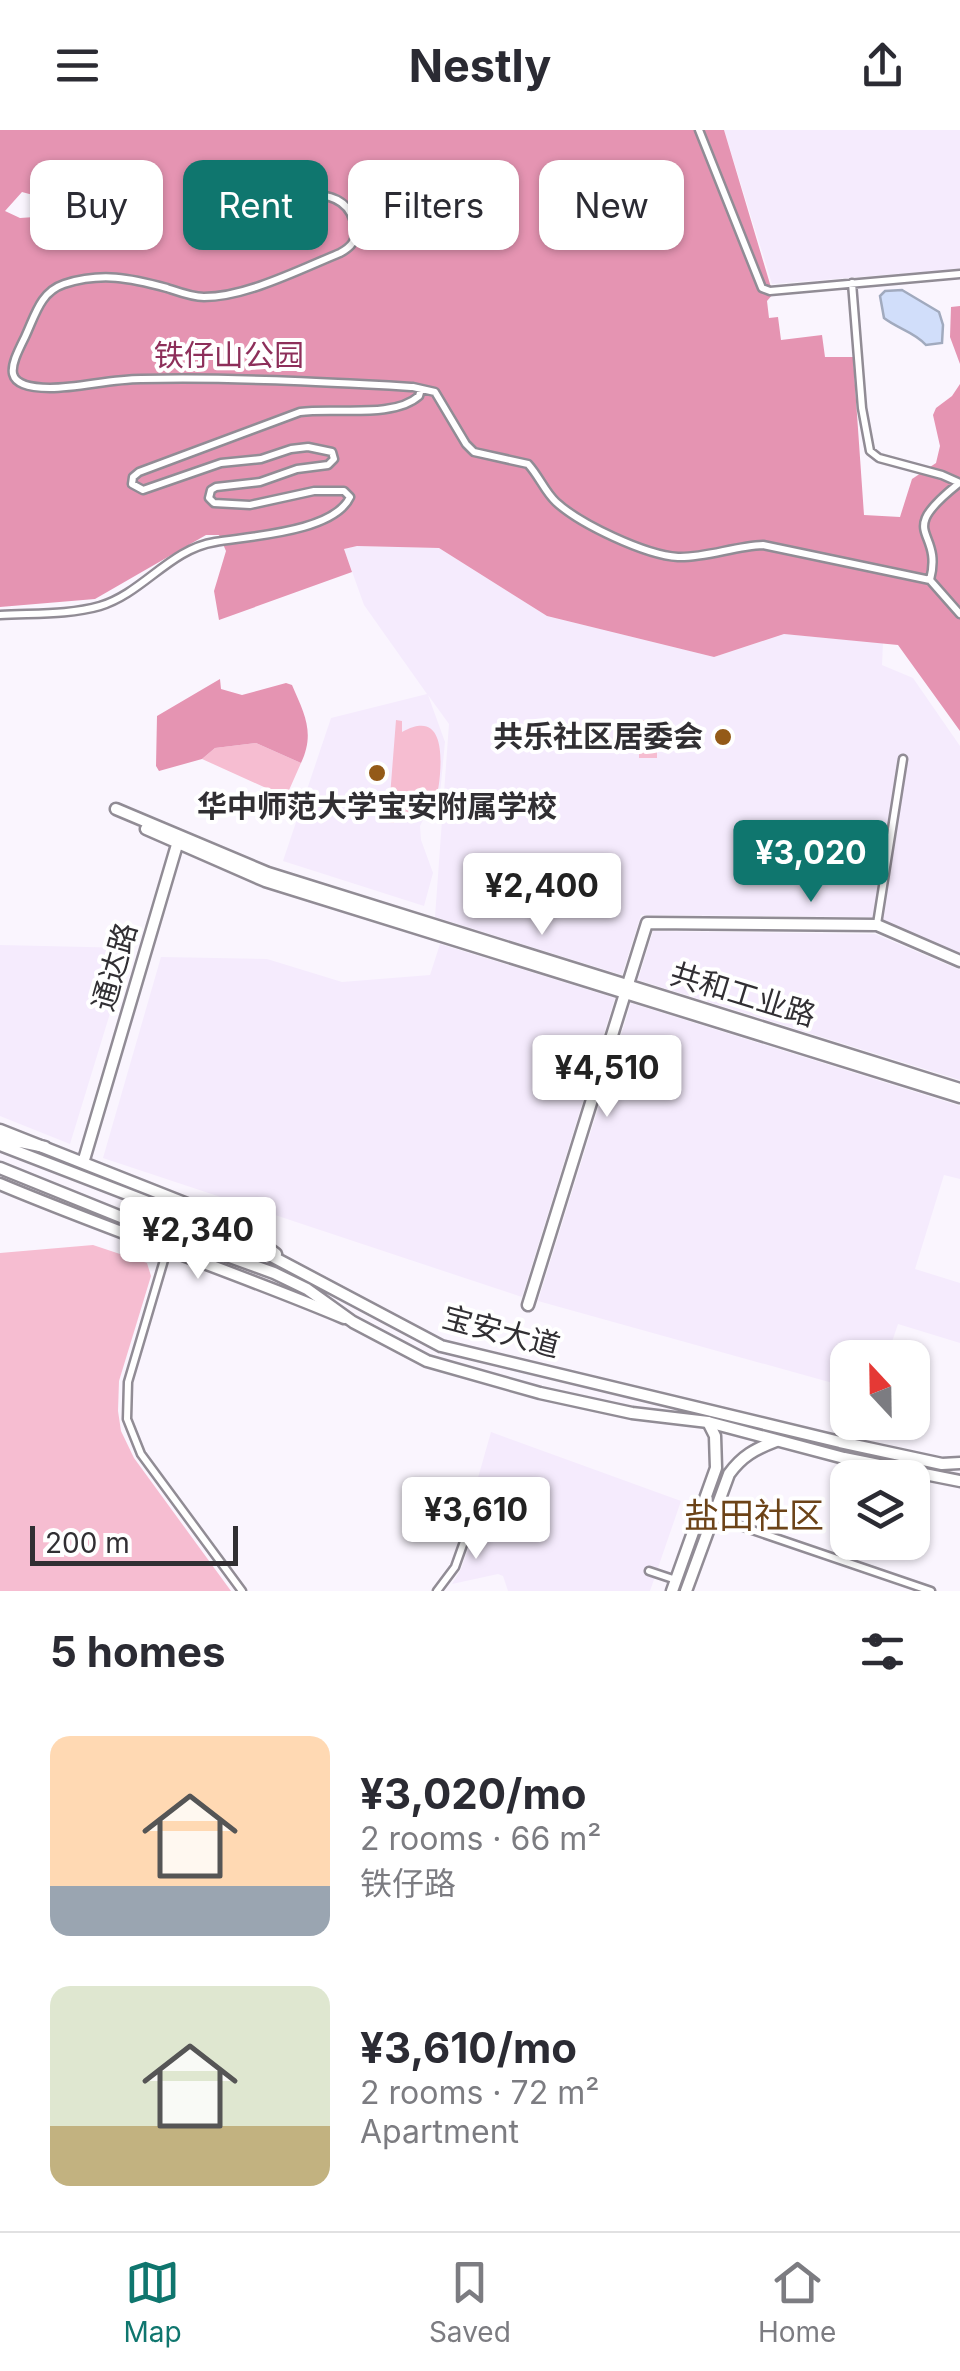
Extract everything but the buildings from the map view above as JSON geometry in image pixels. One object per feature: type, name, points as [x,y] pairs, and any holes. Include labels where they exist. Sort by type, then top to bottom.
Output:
[{"type":"street","points":[[698,130],[762,288],[960,274]]},
{"type":"street","points":[[328,197],[336,199],[350,213],[356,236],[351,246],[340,253],[227,294],[201,298],[120,276],[59,286],[39,305],[12,359],[11,370],[18,381],[36,388],[118,379],[221,377],[436,392],[474,452],[528,464],[557,503],[601,530],[663,555],[682,557],[763,545],[930,580],[960,614]]},
{"type":"street","points":[[852,283],[862,408],[870,451],[879,458],[942,475],[959,484],[922,520],[932,552],[930,580]]},
{"type":"street","points":[[0,614],[88,609],[108,604],[212,542],[262,536],[335,515],[350,497],[344,491],[314,491],[250,505],[214,503],[210,498],[211,490],[216,488],[260,482],[297,468],[328,465],[334,459],[332,452],[291,449],[262,459],[220,464],[143,490],[132,484],[133,477],[300,412],[400,408],[420,392]]},
{"type":"street","points":[[877,926],[903,759]]},
{"type":"street","name":"共和工业路","points":[[117,813],[268,873],[960,1097]]},
{"type":"street","name":"共和工业路","points":[[179,839],[266,881],[960,1088]]},
{"type":"street","name":"通达路","points":[[83,1162],[179,839]]},
{"type":"street","points":[[167,880],[184,857],[214,858]]},
{"type":"street","points":[[528,1305],[646,923],[877,926],[960,961]]},
{"type":"street","points":[[0,1130],[234,1224],[284,1260]]},
{"type":"street","points":[[0,1142],[44,1147]]},
{"type":"street","name":"宝安大道","points":[[0,1142],[228,1233],[441,1346],[840,1442],[942,1464],[960,1463]]},
{"type":"street","name":"宝安大道","points":[[0,1168],[274,1273],[307,1289],[353,1322],[427,1361],[632,1413],[708,1422],[844,1458],[960,1481]]},
{"type":"street","points":[[0,1184],[353,1322]]},
{"type":"street","points":[[167,1250],[128,1382],[129,1428],[141,1454],[242,1591]]},
{"type":"street","points":[[649,1570],[674,1585],[716,1468],[715,1436],[708,1422]]},
{"type":"street","points":[[686,1591],[728,1474],[755,1448],[776,1441]]},
{"type":"street","points":[[716,1468],[726,1464],[728,1474]]},
{"type":"street","points":[[437,1591],[455,1566],[476,1508]]},
{"type":"street","points":[[713,1517],[931,1591]]},
{"type":"shaded area","points":[[724,130],[960,130],[960,269],[772,284]]},
{"type":"shaded area","points":[[439,548],[547,616],[714,657],[784,634],[883,643],[882,665],[913,678],[960,746],[960,953],[869,917],[641,915],[622,975],[435,917],[449,724],[428,695],[445,742],[439,804],[420,826],[433,873],[424,906],[283,861],[331,718],[427,694],[364,605],[344,549]]},
{"type":"shaded area","points":[[396,720],[402,721],[402,732],[424,726],[431,729],[439,744],[440,764],[437,795],[430,812],[417,819],[396,810],[394,823],[388,822]]},
{"type":"shaded area","points":[[639,720],[657,720],[657,758],[639,758]]},
{"type":"shaded area","points":[[256,743],[301,763],[286,797],[202,759],[215,748]]},
{"type":"shaded area","points":[[653,931],[875,934],[960,970],[960,1080],[638,980]]},
{"type":"shaded area","points":[[440,944],[615,998],[522,1297],[103,1158],[161,957],[267,959],[342,982],[430,975]]},
{"type":"shaded area","points":[[0,945],[130,948],[70,1144],[0,1116]]},
{"type":"shaded area","points":[[631,1003],[960,1106],[960,1179],[944,1175],[915,1269],[960,1283],[960,1343],[898,1324],[893,1340],[830,1340],[830,1382],[538,1301]]},
{"type":"shaded area","points":[[93,1245],[147,1263],[151,1276],[119,1381],[121,1431],[134,1458],[231,1591],[0,1591],[0,1253]]},
{"type":"shaded area","points":[[491,1432],[681,1501],[650,1591],[508,1591],[503,1576],[498,1574],[452,1584],[481,1511],[470,1506]]},
{"type":"green space","name":"铁仔山公园","points":[[0,130],[724,130],[773,294],[767,301],[769,318],[778,317],[781,340],[822,335],[825,357],[853,357],[864,515],[900,517],[912,479],[936,463],[940,446],[933,415],[936,408],[960,384],[960,731],[898,645],[784,634],[714,657],[547,616],[439,548],[344,549],[352,572],[219,620],[214,591],[226,551],[219,535],[206,535],[95,599],[0,607]]},
{"type":"green space","points":[[960,306],[960,364],[950,337],[951,307]]},
{"type":"green space","points":[[220,679],[221,689],[242,695],[286,683],[292,685],[308,733],[301,763],[256,743],[215,748],[202,759],[159,771],[157,716]]},
{"type":"water","points":[[902,290],[939,312],[942,343],[926,345],[884,318],[880,296],[885,291]]},
{"type":"place","name":"共乐社区居委会","points":[[723,737]]},
{"type":"place","name":"华中师范大学宝安附属学校","points":[[377,773]]},
{"type":"district","name":"盐田社区","points":[[754,1516]]}]
